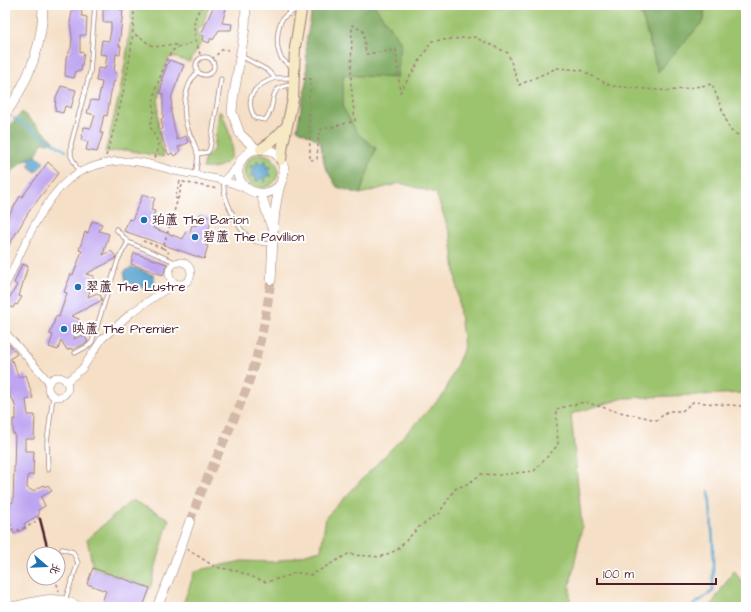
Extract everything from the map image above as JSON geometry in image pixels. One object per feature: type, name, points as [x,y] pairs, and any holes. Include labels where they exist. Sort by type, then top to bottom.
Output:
[{"type":"main road","points":[[281,160],[293,99],[302,6]]},
{"type":"main road","points":[[259,149],[280,134],[287,125]]},
{"type":"street","points":[[5,115],[19,93],[32,67],[41,35],[43,5]]},
{"type":"street","points":[[246,5],[232,112],[240,134],[241,162],[239,177],[248,190]]},
{"type":"street","points":[[240,134],[259,149],[271,151],[281,160],[284,172],[276,209],[271,280]]},
{"type":"street","points":[[224,180],[241,162],[246,154],[259,149]]},
{"type":"street","points":[[5,287],[33,229],[54,195],[68,180],[79,172],[103,164],[125,161],[137,162],[224,180],[261,194],[269,193],[280,185]]},
{"type":"street","points":[[261,194],[269,213],[273,244]]},
{"type":"street","points":[[66,382],[82,369],[102,339],[131,313],[175,283],[185,283],[191,274],[187,264],[181,261],[174,262],[168,275],[175,283]]},
{"type":"street","points":[[5,319],[5,327]]},
{"type":"street","points":[[5,332],[49,382],[48,392],[53,396],[60,397],[65,394],[68,388],[66,382],[58,377],[49,382]]},
{"type":"street","points":[[157,607],[190,521]]},
{"type":"street","points":[[11,607],[25,604],[64,602],[79,607]]},
{"type":"street","points":[[25,604],[38,604],[42,607]]},
{"type":"lane","points":[[79,172],[71,156],[71,144],[90,72],[95,5]]},
{"type":"lane","points":[[289,5],[290,14]]},
{"type":"lane","points":[[294,78],[278,51],[280,24],[284,17],[302,6]]},
{"type":"lane","points":[[240,56],[267,70],[275,78]]},
{"type":"lane","points":[[207,57],[212,59],[214,68],[211,73],[206,75],[198,71],[197,62],[201,58],[207,57]]},
{"type":"lane","points":[[195,175],[198,154],[185,122],[184,111],[188,87],[192,77],[198,71]]},
{"type":"lane","points":[[275,78],[294,78],[276,90],[270,115],[265,120],[255,118],[251,112],[251,95],[256,88],[275,78]]},
{"type":"lane","points":[[198,154],[208,152],[210,148],[221,79]]},
{"type":"lane","points":[[224,180],[223,190],[237,222],[246,235],[257,242],[273,244]]},
{"type":"lane","points":[[116,229],[128,242],[174,262]]},
{"type":"lane","points":[[75,353],[92,342],[118,260],[128,242]]},
{"type":"lane","points":[[48,470],[47,442],[53,396]]},
{"type":"lane","points":[[64,602],[78,563],[73,552],[66,550]]},
{"type":"path","points":[[103,164],[118,110],[134,34],[134,5]]},
{"type":"path","points":[[201,58],[193,26],[195,18],[203,5]]},
{"type":"path","points":[[294,78],[311,80],[309,99],[310,160],[317,159],[319,130],[355,121],[352,84],[352,25],[363,31],[366,54],[396,50],[400,92],[432,41],[474,37],[508,53],[519,85],[557,68],[581,70],[611,86],[670,91],[712,84],[730,130],[746,140]]},
{"type":"path","points":[[134,34],[139,36],[146,44],[157,46],[165,43],[180,46],[187,45],[196,40]]},
{"type":"path","points":[[155,158],[158,150],[158,142],[151,128],[156,88],[166,59],[172,51],[180,46]]},
{"type":"path","points":[[212,59],[223,49],[229,50]]},
{"type":"path","points":[[178,199],[175,198],[180,181]]},
{"type":"path","points":[[142,241],[163,248],[183,182],[223,190]]},
{"type":"path","points":[[181,546],[206,559],[216,567],[237,571],[266,582],[291,575],[295,572],[312,575],[350,553],[355,555],[380,557],[397,550],[419,527],[439,513],[454,489],[469,483],[481,474],[499,475],[534,471],[558,445],[556,409],[585,402],[615,411],[657,420],[668,411],[682,411],[693,402],[743,406],[746,401]]},
{"type":"path","points":[[5,512],[13,530],[16,531],[33,524],[39,516],[40,520]]},
{"type":"path","points":[[59,586],[64,602]]},
{"type":"green space","points":[[132,5],[209,5],[203,26],[196,31],[202,42],[189,62],[170,56],[161,81],[158,118],[164,157],[126,150],[105,152],[122,79],[131,24]]},
{"type":"green space","points":[[313,5],[374,5],[401,43],[397,78],[343,75],[343,108],[358,134],[376,148],[360,194],[337,187],[325,167],[320,141],[297,129],[307,76],[306,43]]},
{"type":"green space","points":[[374,5],[639,5],[658,72],[704,20],[704,5],[746,5],[746,393],[624,398],[571,414],[582,527],[570,585],[570,607],[182,607],[195,571],[242,561],[274,562],[321,550],[326,517],[444,394],[464,348],[451,237],[436,193],[400,183],[360,194],[375,148],[357,134],[343,108],[343,75],[397,77],[401,43]]},
{"type":"green space","points":[[639,5],[704,5],[704,20],[658,72]]},
{"type":"green space","points":[[22,112],[55,142],[42,143],[36,156],[26,160],[18,166],[5,181],[5,132]]},
{"type":"green space","points":[[219,112],[222,112],[230,134],[232,154],[223,165],[213,168],[203,168],[205,156],[209,155],[214,149]]},
{"type":"green space","points":[[261,154],[273,159],[278,171],[273,183],[261,188],[249,183],[244,171],[249,159]]},
{"type":"green space","points":[[132,500],[169,519],[150,588],[93,568],[87,539]]},
{"type":"green space","points":[[734,570],[746,588],[746,607],[710,607]]},
{"type":"water","points":[[36,156],[44,162],[36,172],[28,166],[31,162],[26,159]]},
{"type":"water","points":[[257,160],[261,164],[266,160],[266,167],[272,167],[268,171],[272,176],[266,176],[265,182],[261,178],[256,182],[256,176],[250,176],[254,171],[250,166],[256,166]]},
{"type":"water","points":[[132,267],[153,275],[155,284],[149,289],[126,282],[124,272]]},
{"type":"building","points":[[73,5],[81,5],[82,16],[87,17],[86,35],[80,35],[80,52],[84,53],[81,71],[76,71],[74,78],[65,76],[66,58],[71,48],[72,38],[70,23]]},
{"type":"building","points":[[110,5],[119,5],[120,10],[123,10],[119,46],[121,46],[120,55],[116,54],[114,72],[117,73],[116,81],[114,81],[111,92],[107,116],[104,115],[100,133],[103,133],[97,152],[86,150],[88,142],[81,140],[84,127],[91,128],[95,115],[87,113],[91,100],[98,101],[102,82],[96,81],[98,68],[105,69],[107,55],[100,54],[102,40],[109,41],[111,22],[103,22],[103,8],[110,8]]},
{"type":"building","points":[[214,5],[227,5],[222,23],[232,24],[231,30],[219,30],[213,40],[211,38],[209,43],[202,40],[204,36],[201,35]]},
{"type":"building","points":[[169,60],[184,65],[172,95],[171,112],[177,140],[186,136],[188,143],[178,147],[180,152],[174,156],[172,153],[169,155],[166,150],[160,130],[163,129],[161,119],[163,118],[163,94],[160,93],[163,81],[161,81]]},
{"type":"building","points":[[61,86],[76,90],[71,108],[65,106],[63,113],[55,111],[56,97]]},
{"type":"building","points":[[48,162],[59,172],[28,213],[5,252],[5,222],[20,196],[22,197]]},
{"type":"building","points":[[143,194],[155,198],[151,210],[155,211],[152,219],[155,220],[153,228],[183,239],[186,231],[190,232],[192,225],[196,226],[200,214],[212,218],[208,231],[210,231],[205,245],[208,246],[204,259],[124,231],[129,219],[132,220]]},
{"type":"building","points":[[92,221],[102,224],[99,231],[109,234],[103,255],[111,251],[116,256],[115,259],[86,274],[94,276],[88,297],[97,293],[98,295],[100,294],[102,300],[72,316],[79,319],[74,339],[82,335],[83,337],[85,336],[88,342],[72,350],[71,348],[67,350],[61,340],[58,350],[49,347],[53,335],[50,334],[56,316],[59,317],[67,293],[64,292],[71,274],[73,275],[82,251],[79,250],[85,232],[88,233]]},
{"type":"building","points":[[134,253],[167,264],[163,275],[131,264]]},
{"type":"building","points":[[22,264],[28,266],[19,296],[22,297],[13,308],[6,304],[17,285],[14,283]]},
{"type":"building","points":[[8,343],[17,354],[10,359],[14,363],[18,377],[26,375],[33,398],[26,400],[28,415],[35,415],[34,439],[25,439],[25,451],[34,451],[33,475],[28,475],[27,488],[33,491],[44,485],[45,487],[48,485],[52,491],[41,497],[45,506],[38,510],[39,515],[24,524],[26,528],[14,534],[5,519],[5,506],[13,502],[15,434],[13,434],[13,419],[16,419],[16,409],[13,399],[11,399],[5,378],[5,346]]},
{"type":"building","points":[[93,568],[150,588],[143,607],[117,607],[102,602],[106,591],[87,584]]},
{"type":"waterway","points":[[14,118],[66,151]]},
{"type":"waterway","points":[[691,607],[713,591],[713,542],[709,491]]},
{"type":"tunnel","points":[[190,521],[251,376],[262,335],[271,280]]},
{"type":"railway","points":[[40,519],[47,546]]},
{"type":"place","name":"珀蘆 The Barion","points":[[144,220]]},
{"type":"place","name":"碧蘆 The Pavillion","points":[[195,237]]},
{"type":"place","name":"翠蘆 The Lustre","points":[[78,287]]},
{"type":"place","name":"映蘆 The Premier","points":[[64,329]]}]
